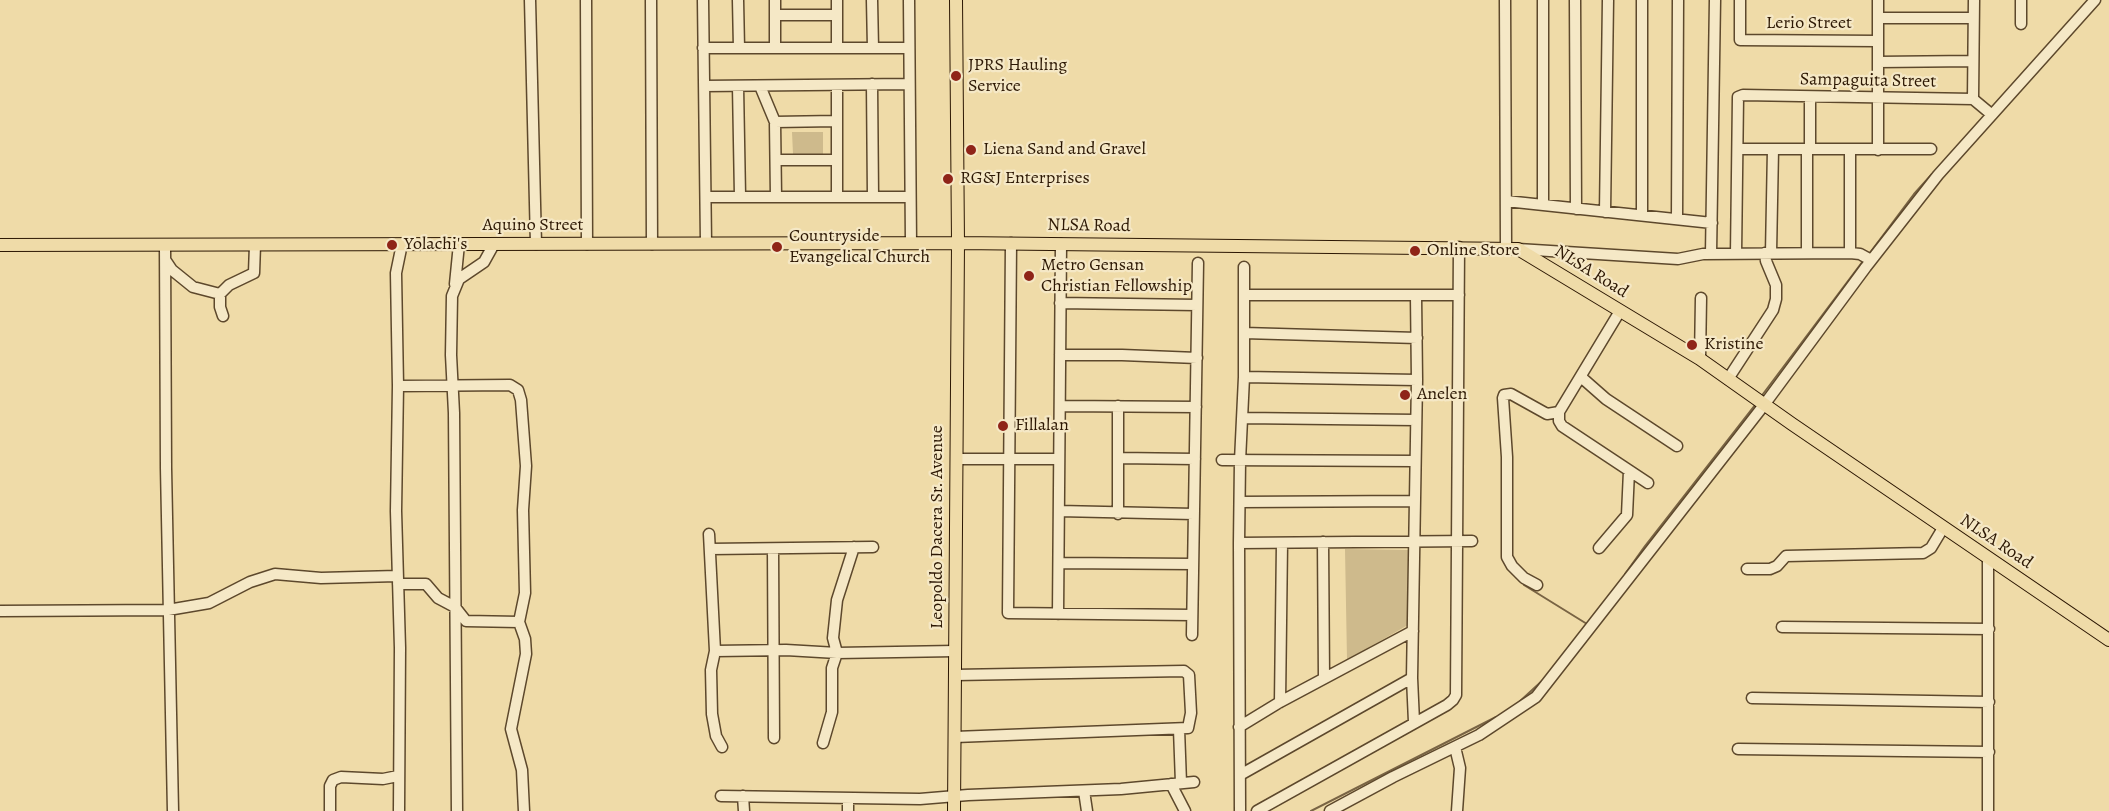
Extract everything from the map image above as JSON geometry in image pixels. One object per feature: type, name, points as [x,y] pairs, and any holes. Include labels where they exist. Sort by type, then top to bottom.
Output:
[{"type":"main road","name":"Leopoldo Dacera Sr. Avenue","points":[[954,811],[958,243],[956,0]]},
{"type":"main road","name":"Aquino Street","points":[[0,246],[958,243]]},
{"type":"main road","name":"NLSA Road","points":[[958,243],[1512,248],[1700,359],[2109,640]]},
{"type":"street","points":[[530,0],[536,244]]},
{"type":"street","points":[[586,0],[587,244]]},
{"type":"street","points":[[651,0],[652,244]]},
{"type":"street","points":[[703,0],[706,243]]},
{"type":"street","points":[[738,0],[739,48]]},
{"type":"street","points":[[775,0],[775,48]]},
{"type":"street","points":[[837,0],[837,48]]},
{"type":"street","points":[[872,0],[873,48]]},
{"type":"street","points":[[909,0],[911,243]]},
{"type":"street","points":[[1505,0],[1506,201],[1512,248],[1678,259],[1697,254],[1768,253],[1862,257]]},
{"type":"street","points":[[1543,0],[1543,205]]},
{"type":"street","points":[[1575,0],[1576,208]]},
{"type":"street","points":[[1605,212],[1608,0]]},
{"type":"street","points":[[1642,0],[1642,215]]},
{"type":"street","points":[[1677,219],[1678,0]]},
{"type":"street","points":[[1711,254],[1715,0]]},
{"type":"street","name":"Lerio Street","points":[[1740,0],[1740,40],[1878,41]]},
{"type":"street","points":[[1878,0],[1878,150]]},
{"type":"street","points":[[1974,0],[1973,99],[1991,114]]},
{"type":"street","points":[[2021,0],[2021,24]]},
{"type":"street","points":[[1330,811],[1455,747],[1500,722],[1536,697],[1760,402],[1862,257],[2095,0]]},
{"type":"street","points":[[775,15],[837,15]]},
{"type":"street","points":[[1878,18],[1973,18]]},
{"type":"street","points":[[703,48],[909,48]]},
{"type":"street","points":[[1878,62],[1973,61]]},
{"type":"street","points":[[872,84],[873,197]]},
{"type":"street","points":[[704,86],[909,84]]},
{"type":"street","points":[[837,85],[837,197]]},
{"type":"street","points":[[738,86],[740,196]]},
{"type":"street","points":[[760,86],[776,122],[776,197]]},
{"type":"street","name":"Sampaguita Street","points":[[1738,149],[1738,97],[1743,95],[1810,98],[1973,99]]},
{"type":"street","points":[[1807,253],[1810,98]]},
{"type":"street","points":[[776,122],[836,121]]},
{"type":"street","points":[[1736,254],[1738,149],[1931,149]]},
{"type":"street","points":[[1728,379],[1773,310],[1776,299],[1776,285],[1766,261],[1773,149]]},
{"type":"street","points":[[1850,150],[1862,257]]},
{"type":"street","points":[[776,160],[837,160]]},
{"type":"street","points":[[706,197],[910,198]]},
{"type":"street","points":[[1506,201],[1712,223]]},
{"type":"street","points":[[1011,243],[1008,613],[1192,615]]},
{"type":"street","points":[[399,811],[400,648],[397,580],[396,273],[402,244]]},
{"type":"street","points":[[457,811],[451,331],[452,296],[459,244]]},
{"type":"street","points":[[455,285],[466,272],[484,262],[494,244]]},
{"type":"street","points":[[1058,614],[1061,244]]},
{"type":"street","points":[[165,245],[168,610],[173,811]]},
{"type":"street","points":[[223,316],[220,294],[229,285],[254,273],[255,245]]},
{"type":"street","points":[[1257,811],[1446,705],[1456,695],[1459,247]]},
{"type":"street","points":[[166,260],[177,275],[193,287],[220,294]]},
{"type":"street","points":[[1192,635],[1198,263]]},
{"type":"street","points":[[1240,811],[1239,543],[1244,377],[1244,267]]},
{"type":"street","points":[[1244,295],[1460,295]]},
{"type":"street","points":[[1414,722],[1412,678],[1417,380],[1416,296]]},
{"type":"street","points":[[1700,359],[1701,298]]},
{"type":"street","points":[[1060,303],[1197,305]]},
{"type":"street","points":[[1620,311],[1559,412],[1559,421],[1562,426],[1648,483]]},
{"type":"street","points":[[1244,333],[1417,338]]},
{"type":"street","points":[[1060,355],[1122,354],[1197,358]]},
{"type":"street","points":[[1581,376],[1606,399],[1677,446]]},
{"type":"street","points":[[1244,377],[1417,380]]},
{"type":"street","points":[[398,386],[510,385],[518,390],[526,466],[523,510],[525,593],[519,622],[525,639],[526,654],[511,729],[522,770],[524,811]]},
{"type":"street","points":[[1537,585],[1524,578],[1507,557],[1507,457],[1503,398],[1504,395],[1511,393],[1544,412],[1550,414],[1559,412]]},
{"type":"street","points":[[1060,406],[1196,407]]},
{"type":"street","points":[[1118,406],[1118,514]]},
{"type":"street","points":[[1243,418],[1416,420]]},
{"type":"street","points":[[1119,458],[1195,459]]},
{"type":"street","points":[[957,459],[1059,459]]},
{"type":"street","points":[[1222,460],[1415,461]]},
{"type":"street","points":[[1599,548],[1627,515],[1629,471]]},
{"type":"street","points":[[1240,502],[1415,501]]},
{"type":"street","points":[[1059,511],[1194,514]]},
{"type":"street","points":[[1747,569],[1770,569],[1777,566],[1786,556],[1923,553],[1931,548],[1943,528]]},
{"type":"street","points":[[710,534],[715,651],[711,670],[712,714],[716,736],[722,747]]},
{"type":"street","points":[[1239,543],[1472,541]]},
{"type":"street","points":[[1323,542],[1324,678]]},
{"type":"street","points":[[1280,702],[1282,543]]},
{"type":"street","points":[[823,743],[832,712],[832,668],[837,653],[833,638],[837,600],[854,547]]},
{"type":"street","points":[[710,549],[873,547]]},
{"type":"street","points":[[773,549],[774,738]]},
{"type":"street","points":[[1988,559],[1988,811]]},
{"type":"street","points":[[1059,564],[1193,564]]},
{"type":"street","points":[[0,611],[168,610],[209,603],[241,586],[275,574],[397,580],[426,584],[438,598],[455,608],[466,621],[519,622]]},
{"type":"street","points":[[1782,627],[1989,629]]},
{"type":"street","points":[[1239,727],[1280,702],[1413,631]]},
{"type":"street","points":[[715,651],[774,650],[837,653],[956,651]]},
{"type":"street","points":[[955,675],[1184,671],[1189,675],[1190,725],[1188,728],[1179,729],[955,737]]},
{"type":"street","points":[[1240,775],[1412,678]]},
{"type":"street","points":[[1752,698],[1989,702]]},
{"type":"street","points":[[1179,729],[1176,783],[1185,811]]},
{"type":"street","points":[[1455,747],[1460,768],[1457,811]]},
{"type":"street","points":[[1738,749],[1989,752]]},
{"type":"street","points":[[330,811],[330,786],[333,780],[341,777],[383,779],[398,776]]},
{"type":"street","points":[[721,796],[920,799],[1084,791],[1194,782]]},
{"type":"street","points":[[1084,791],[1087,811]]},
{"type":"street","points":[[743,796],[744,811]]},
{"type":"street","points":[[848,798],[848,811]]},
{"type":"shaded area","points":[[792,132],[823,132],[823,154],[793,154]]},
{"type":"shaded area","points":[[1345,549],[1409,550],[1408,625],[1347,660]]},
{"type":"waterway","points":[[1869,254],[1932,174]]},
{"type":"waterway","points":[[1760,398],[1863,261]]},
{"type":"waterway","points":[[1625,574],[1755,405]]},
{"type":"waterway","points":[[1524,585],[1587,624]]},
{"type":"waterway","points":[[1518,703],[1543,680]]},
{"type":"waterway","points":[[1311,811],[1496,717]]},
{"type":"place","name":"JPRS Hauling Service","points":[[956,76]]},
{"type":"place","name":"Liena Sand and Gravel","points":[[971,150]]},
{"type":"place","name":"RG&J Enterprises","points":[[948,179]]},
{"type":"place","name":"Yolachi's","points":[[392,245]]},
{"type":"place","name":"Countryside Evangelical Church","points":[[777,247]]},
{"type":"place","name":"Online Store","points":[[1415,251]]},
{"type":"place","name":"Metro Gensan Christian Fellowship","points":[[1029,276]]},
{"type":"place","name":"Kristine","points":[[1692,345]]},
{"type":"place","name":"Anelen","points":[[1405,395]]},
{"type":"place","name":"Fillalan","points":[[1003,426]]}]
